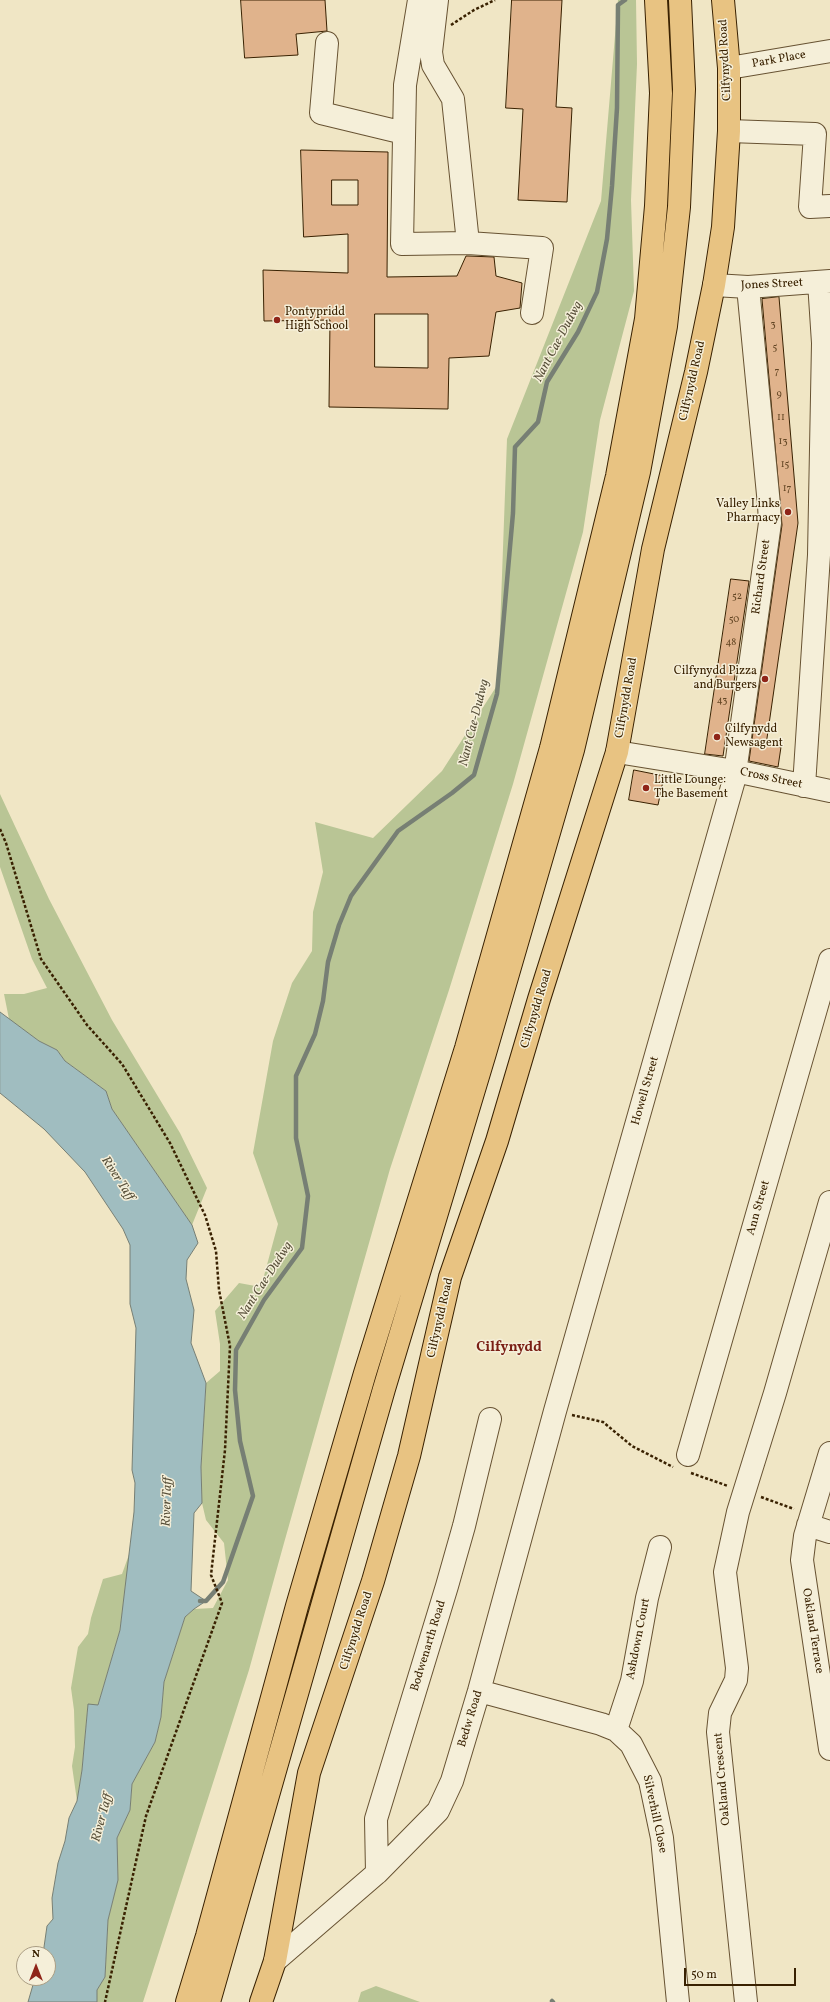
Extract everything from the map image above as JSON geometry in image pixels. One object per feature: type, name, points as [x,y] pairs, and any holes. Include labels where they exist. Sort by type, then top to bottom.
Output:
[{"type":"main road","points":[[188,2002],[297,1606],[367,1366],[466,1048],[549,755],[617,476],[646,319],[656,206],[661,93],[656,0]]},
{"type":"main road","points":[[208,2002],[384,1389],[485,1053],[573,750],[638,480],[666,326],[679,207],[684,89],[680,0]]},
{"type":"main road","name":"Cilfynydd Road","points":[[261,2002],[275,1961],[309,1773],[373,1581],[407,1464],[450,1277],[497,1141],[617,752],[653,549],[696,372],[714,285],[723,227],[729,131],[729,68],[723,0]]},
{"type":"street","points":[[419,0],[405,85],[402,244],[468,243],[542,248],[532,313]]},
{"type":"street","points":[[437,0],[431,52],[433,65],[453,99],[468,243]]},
{"type":"street","points":[[327,43],[321,113],[404,133]]},
{"type":"street","name":"Park Place","points":[[729,68],[830,51]]},
{"type":"street","points":[[729,131],[815,134],[810,207],[830,206]]},
{"type":"street","points":[[804,786],[819,555],[824,282]]},
{"type":"street","name":"Jones Street","points":[[714,285],[748,287],[824,282]]},
{"type":"street","name":"Richard Street","points":[[735,771],[770,523],[748,287]]},
{"type":"street","name":"Cross Street","points":[[617,752],[735,771],[830,791]]},
{"type":"street","name":"Howell Street","points":[[555,1410],[734,780],[735,771]]},
{"type":"street","name":"Ann Street","points":[[688,1455],[830,960]]},
{"type":"street","name":"Oakland Crescent","points":[[746,2002],[718,1732],[720,1713],[736,1680],[737,1668],[725,1572],[738,1512],[775,1393],[830,1202]]},
{"type":"street","name":"Bedw Road","points":[[275,1961],[377,1873],[438,1811],[452,1781],[479,1691],[555,1410]]},
{"type":"street","name":"Bodwenarth Road","points":[[377,1873],[376,1819],[447,1586],[464,1526],[490,1418]]},
{"type":"street","name":"Oakland Terrace","points":[[829,1742],[802,1560],[807,1531],[830,1453]]},
{"type":"street","points":[[807,1531],[830,1532]]},
{"type":"street","name":"Ashdown Court","points":[[616,1730],[632,1681],[647,1598],[660,1547]]},
{"type":"street","name":"Silverhill Close","points":[[479,1691],[601,1724],[616,1730],[631,1744],[650,1781],[662,1838],[678,2002]]},
{"type":"path","points":[[433,27],[445,27],[453,24],[474,10],[495,0]]},
{"type":"path","points":[[0,829],[6,843],[41,959],[87,1025],[122,1064],[170,1143],[205,1215],[216,1251],[219,1290],[230,1346],[225,1450],[211,1575],[222,1603],[146,1816],[105,2002]]},
{"type":"green space","points":[[618,0],[636,0],[637,64],[631,200],[634,291],[600,420],[583,532],[513,784],[449,990],[390,1169],[249,1670],[143,2002],[97,2002],[97,1990],[105,1977],[108,1920],[118,1880],[117,1838],[130,1810],[132,1784],[155,1742],[161,1717],[164,1682],[185,1617],[194,1609],[213,1608],[228,1580],[224,1543],[206,1520],[202,1503],[201,1467],[206,1383],[220,1371],[220,1344],[215,1311],[239,1283],[261,1287],[278,1224],[253,1153],[273,1041],[292,983],[312,951],[313,912],[323,872],[315,822],[373,838],[442,771],[498,684],[507,439],[601,201]]},
{"type":"green space","points":[[0,794],[49,899],[112,1020],[180,1133],[207,1188],[192,1225],[112,1109],[106,1091],[65,1061],[57,1050],[39,1041],[9,1019],[4,994],[24,994],[47,988],[32,959],[0,867]]},
{"type":"green space","points":[[131,1549],[120,1630],[98,1705],[88,1705],[82,1770],[77,1801],[72,1766],[75,1747],[74,1710],[71,1688],[78,1647],[88,1634],[91,1618],[103,1579],[122,1574]]},
{"type":"green space","points":[[376,1986],[420,2002],[358,2002],[361,1992]]},
{"type":"water","name":"River Taff","points":[[0,1012],[39,1041],[57,1050],[65,1061],[106,1091],[112,1109],[192,1225],[198,1243],[187,1260],[186,1279],[194,1310],[191,1343],[206,1383],[201,1467],[202,1503],[194,1513],[191,1591],[206,1601],[185,1617],[164,1682],[161,1717],[155,1742],[132,1784],[130,1810],[117,1838],[118,1880],[108,1920],[105,1977],[97,1990],[97,2002],[28,2002],[33,1986],[56,1986],[56,1946],[44,1946],[47,1926],[53,1919],[52,1898],[58,1863],[65,1841],[69,1818],[77,1801],[82,1770],[88,1704],[98,1705],[120,1630],[134,1512],[135,1483],[132,1470],[136,1328],[130,1304],[130,1245],[123,1229],[85,1172],[44,1129],[0,1093]]},
{"type":"building","points":[[241,0],[325,0],[327,31],[296,34],[298,55],[245,58]]},
{"type":"building","points":[[512,0],[562,0],[556,107],[572,108],[567,202],[518,200],[523,109],[506,108]]},
{"type":"building","points":[[301,150],[388,152],[387,277],[457,276],[466,256],[494,257],[496,276],[522,283],[520,308],[496,312],[489,356],[449,358],[448,409],[329,407],[330,320],[264,321],[263,270],[348,273],[348,234],[304,237]],"holes":[[[332,180],[358,180],[358,205],[332,205]],[[375,314],[428,314],[428,368],[375,367]]]},
{"type":"building","points":[[779,297],[798,523],[766,745],[781,747],[778,767],[749,761],[782,525],[762,299]]},
{"type":"building","points":[[731,579],[749,581],[723,756],[705,754]]},
{"type":"building","name":"Little Lounge: The Basement","points":[[634,770],[664,776],[658,805],[629,800]]},
{"type":"waterway","name":"Nant Cae-Dudwg","points":[[200,1601],[206,1601],[223,1582],[253,1496],[240,1441],[235,1390],[236,1350],[264,1300],[302,1248],[308,1196],[296,1138],[296,1076],[315,1034],[323,1001],[328,962],[339,925],[351,896],[398,831],[452,793],[474,775],[497,694],[513,513],[515,447],[538,422],[547,382],[578,332],[597,292],[607,239],[612,186],[617,108],[618,5],[625,0]]},
{"type":"place","name":"Pontypridd High School","points":[[277,320]]},
{"type":"place","name":"Valley Links Pharmacy","points":[[788,512]]},
{"type":"place","name":"Cilfynydd Pizza and Burgers","points":[[765,679]]},
{"type":"place","name":"Cilfynydd Newsagent","points":[[717,737]]},
{"type":"place","name":"Little Lounge: The Basement","points":[[646,788]]},
{"type":"district","name":"Cilfynydd","points":[[509,1348]]}]
